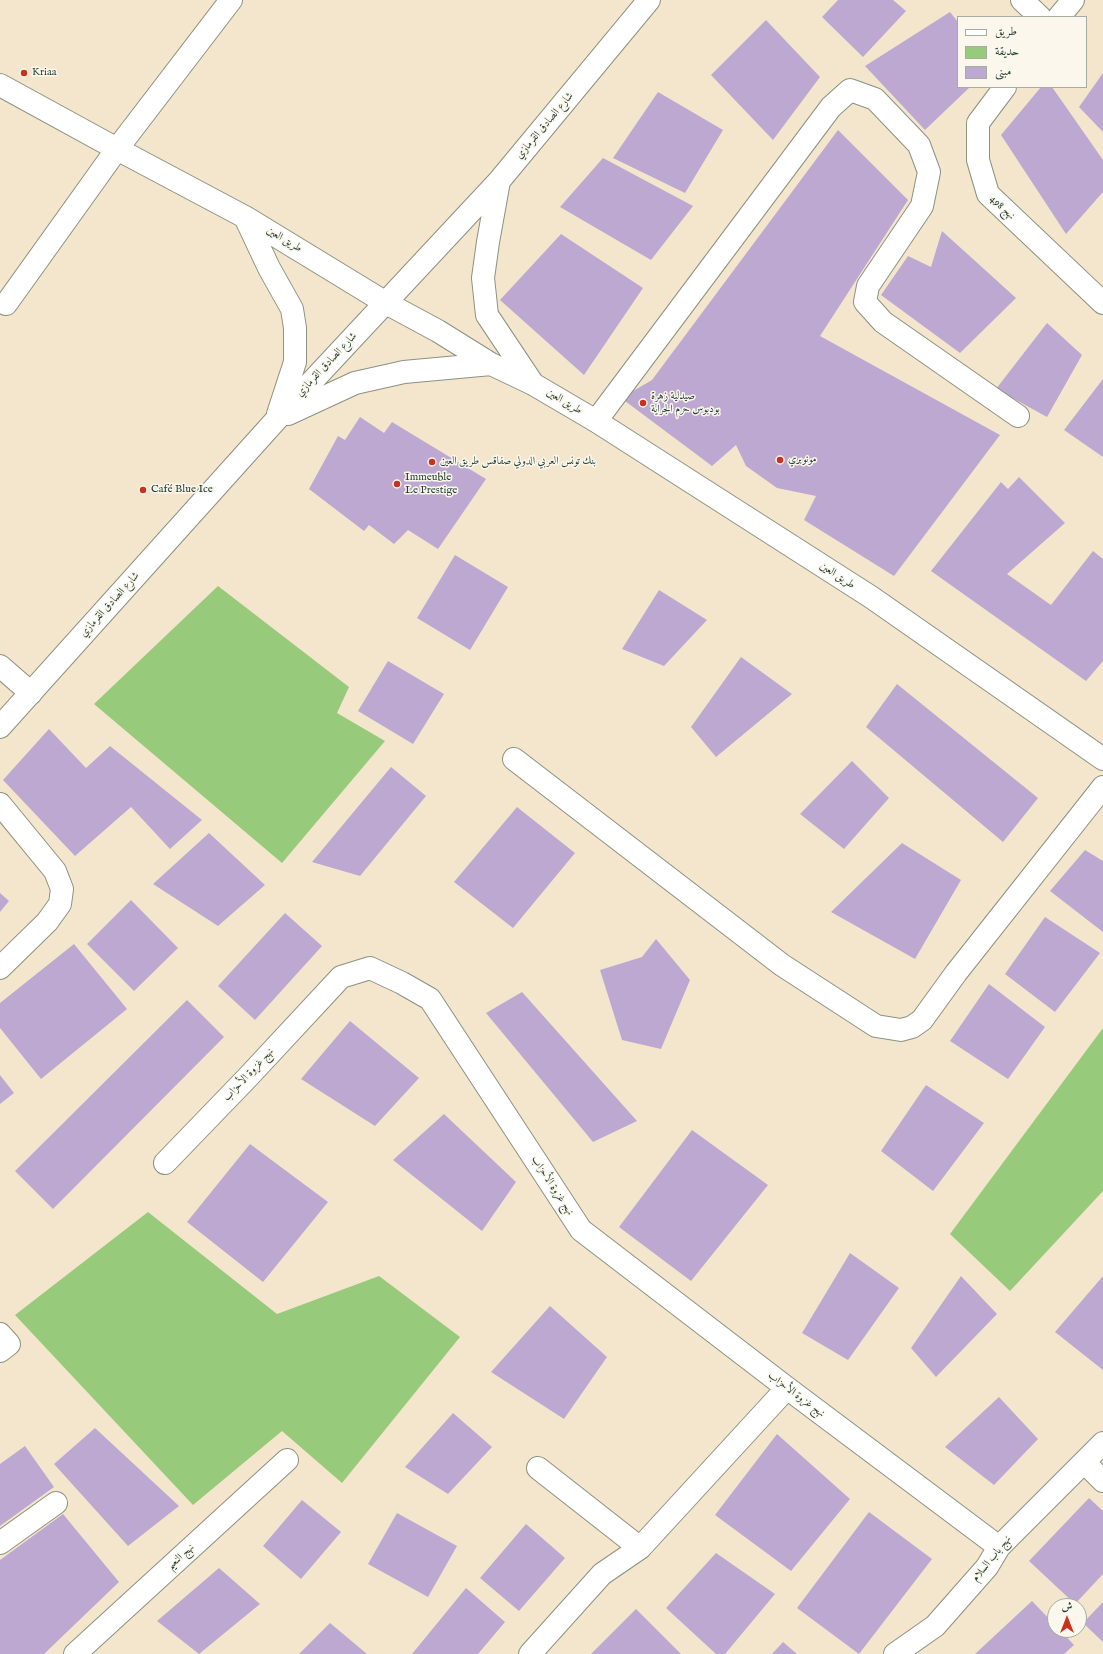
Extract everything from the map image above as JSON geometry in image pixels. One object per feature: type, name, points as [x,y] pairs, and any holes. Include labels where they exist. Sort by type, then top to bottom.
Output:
[{"type":"street","points":[[6,304],[116,149],[231,0]]},
{"type":"street","name":"شارع الصادق القرمازي","points":[[0,727],[276,420],[499,181],[649,0]]},
{"type":"street","points":[[1022,0],[1039,16]]},
{"type":"street","points":[[1060,16],[1073,0]]},
{"type":"street","name":"طريق العين","points":[[0,85],[116,149],[245,217],[491,364],[533,384],[596,421],[871,597],[1103,760]]},
{"type":"street","name":"نهج 498","points":[[1004,88],[978,124],[978,160],[988,194],[1103,303]]},
{"type":"street","points":[[596,421],[831,107],[850,90],[875,99],[919,146],[929,172],[922,206],[868,286],[865,302],[884,322],[1018,416]]},
{"type":"street","points":[[499,181],[483,278],[487,314],[533,384]]},
{"type":"street","points":[[245,217],[269,268],[292,309],[294,328],[294,362],[276,420]]},
{"type":"street","points":[[276,420],[355,383],[404,372],[491,364]]},
{"type":"street","points":[[0,666],[31,693]]},
{"type":"street","points":[[514,759],[782,965],[876,1026],[901,1030],[912,1027],[922,1020],[956,973],[1103,788]]},
{"type":"street","points":[[0,804],[55,871],[62,889],[60,904],[47,922],[0,968]]},
{"type":"street","name":"نهج غزوة الأحزاب","points":[[165,1163],[341,977],[370,968],[402,982],[430,999],[581,1230],[787,1388],[999,1547]]},
{"type":"street","points":[[0,1334],[9,1344],[0,1351]]},
{"type":"street","points":[[530,1654],[602,1574],[640,1548],[787,1388]]},
{"type":"street","name":"نهج باب السلام","points":[[895,1654],[935,1626],[987,1567],[999,1547],[1103,1443]]},
{"type":"street","name":"نهج النعيم","points":[[75,1654],[287,1460]]},
{"type":"street","points":[[1084,1462],[1103,1481]]},
{"type":"street","points":[[538,1468],[640,1548]]},
{"type":"street","points":[[0,1543],[56,1503]]},
{"type":"green space","points":[[218,586],[349,687],[337,713],[385,741],[282,863],[94,704]]},
{"type":"green space","points":[[1103,1028],[1103,1191],[1010,1291],[950,1234]]},
{"type":"green space","points":[[148,1212],[277,1314],[379,1276],[460,1337],[342,1483],[282,1431],[193,1505],[15,1315]]},
{"type":"building","points":[[838,0],[893,0],[906,11],[863,57],[822,17]]},
{"type":"building","points":[[950,12],[957,21],[957,88],[969,88],[925,130],[865,66]]},
{"type":"building","points":[[766,20],[820,77],[773,140],[711,75]]},
{"type":"building","points":[[1103,73],[1103,132],[1079,107]]},
{"type":"building","points":[[1040,88],[1053,88],[1103,160],[1103,192],[1066,234],[1001,135]]},
{"type":"building","points":[[658,92],[723,130],[685,193],[613,158]]},
{"type":"building","points":[[838,130],[908,200],[820,336],[1000,435],[894,576],[804,520],[816,496],[777,488],[746,466],[736,445],[712,466],[621,398],[652,380]]},
{"type":"building","points":[[603,158],[693,206],[651,260],[560,207]]},
{"type":"building","points":[[942,231],[1016,298],[960,353],[881,295],[908,256],[931,267]]},
{"type":"building","points":[[561,234],[643,288],[584,375],[500,300]]},
{"type":"building","points":[[1047,323],[1082,355],[1047,417],[996,389]]},
{"type":"building","points":[[1103,379],[1103,457],[1064,430]]},
{"type":"building","name":"Immeuble Le Prestige","points":[[360,417],[384,433],[392,422],[486,479],[438,549],[408,530],[394,544],[369,525],[364,531],[309,489],[338,436],[345,440]]},
{"type":"building","points":[[1019,477],[1065,523],[1007,574],[1051,605],[1093,551],[1103,559],[1103,661],[1086,681],[931,571],[1001,482],[1008,489]]},
{"type":"building","points":[[455,555],[508,587],[470,650],[417,618]]},
{"type":"building","points":[[659,590],[707,620],[664,666],[622,649]]},
{"type":"building","points":[[741,657],[792,694],[716,757],[691,727]]},
{"type":"building","points":[[388,661],[444,694],[413,744],[358,711]]},
{"type":"building","points":[[897,684],[1038,798],[1003,842],[866,727]]},
{"type":"building","points":[[49,729],[86,768],[110,746],[202,820],[170,849],[131,807],[75,856],[3,780]]},
{"type":"building","points":[[852,761],[889,798],[844,849],[800,814]]},
{"type":"building","points":[[391,767],[426,796],[360,876],[312,862]]},
{"type":"building","points":[[517,807],[575,853],[513,928],[454,882]]},
{"type":"building","points":[[209,833],[265,885],[218,926],[153,884]]},
{"type":"building","points":[[902,843],[961,880],[915,959],[831,912]]},
{"type":"building","points":[[1085,850],[1103,861],[1103,932],[1050,891]]},
{"type":"building","points":[[0,893],[9,901],[0,912]]},
{"type":"building","points":[[131,900],[178,948],[134,991],[87,944]]},
{"type":"building","points":[[285,913],[322,946],[255,1020],[218,986]]},
{"type":"building","points":[[1045,917],[1100,953],[1055,1012],[1005,974]]},
{"type":"building","points":[[656,939],[690,980],[661,1049],[622,1040],[600,970],[642,957]]},
{"type":"building","points":[[74,944],[127,1009],[41,1079],[0,1028],[0,1003]]},
{"type":"building","points":[[989,984],[1045,1027],[1008,1079],[950,1041]]},
{"type":"building","points":[[522,992],[637,1121],[593,1142],[486,1013]]},
{"type":"building","points":[[187,1000],[224,1037],[53,1209],[15,1171]]},
{"type":"building","points":[[350,1021],[419,1078],[375,1126],[301,1079]]},
{"type":"building","points":[[0,1075],[14,1093],[0,1104]]},
{"type":"building","points":[[926,1085],[984,1123],[933,1191],[881,1151]]},
{"type":"building","points":[[444,1114],[516,1182],[482,1231],[393,1160]]},
{"type":"building","points":[[692,1130],[768,1185],[691,1281],[619,1227]]},
{"type":"building","points":[[250,1144],[328,1202],[263,1282],[187,1222]]},
{"type":"building","points":[[850,1253],[899,1288],[848,1360],[802,1333]]},
{"type":"building","points":[[961,1276],[997,1314],[936,1377],[911,1348]]},
{"type":"building","points":[[1103,1276],[1103,1370],[1055,1332]]},
{"type":"building","points":[[550,1306],[607,1357],[564,1419],[491,1372]]},
{"type":"building","points":[[999,1397],[1038,1439],[994,1485],[945,1447]]},
{"type":"building","points":[[453,1413],[492,1447],[448,1494],[405,1467]]},
{"type":"building","points":[[95,1428],[179,1506],[128,1546],[54,1464]]},
{"type":"building","points":[[777,1434],[850,1499],[791,1571],[715,1515]]},
{"type":"building","points":[[25,1446],[54,1487],[0,1526],[0,1464]]},
{"type":"building","points":[[1089,1498],[1103,1511],[1103,1574],[1081,1598],[1069,1598],[1029,1561]]},
{"type":"building","points":[[302,1500],[341,1532],[301,1579],[263,1546]]},
{"type":"building","points":[[869,1512],[932,1559],[859,1654],[797,1608]]},
{"type":"building","points":[[397,1513],[457,1546],[428,1597],[368,1564]]},
{"type":"building","points":[[63,1514],[119,1582],[44,1654],[0,1654],[0,1560]]},
{"type":"building","points":[[526,1524],[565,1558],[519,1611],[480,1578]]},
{"type":"building","points":[[716,1553],[775,1594],[725,1654],[716,1654],[666,1608]]},
{"type":"building","points":[[219,1568],[260,1604],[199,1654],[157,1621]]},
{"type":"building","points":[[466,1588],[505,1622],[478,1654],[412,1654]]},
{"type":"building","points":[[1032,1601],[1047,1617],[1047,1638],[1067,1638],[1074,1645],[1064,1654],[975,1654]]},
{"type":"building","points":[[1103,1602],[1103,1642],[1087,1627],[1087,1619]]},
{"type":"building","points":[[636,1609],[681,1654],[591,1654]]},
{"type":"building","points":[[330,1623],[367,1654],[299,1654]]},
{"type":"building","points":[[783,1642],[797,1654],[772,1654]]},
{"type":"place","name":"Kriaa","points":[[24,73]]},
{"type":"place","name":"صيدلية زهرة بودبوس حرم الجراية","points":[[643,403]]},
{"type":"place","name":"مونوبري","points":[[780,460]]},
{"type":"place","name":"بنك تونس العربي الدولي صفاقس طريق العين","points":[[432,462]]},
{"type":"place","name":"Immeuble Le Prestige","points":[[397,484]]},
{"type":"place","name":"Café Blue Ice","points":[[143,490]]}]
